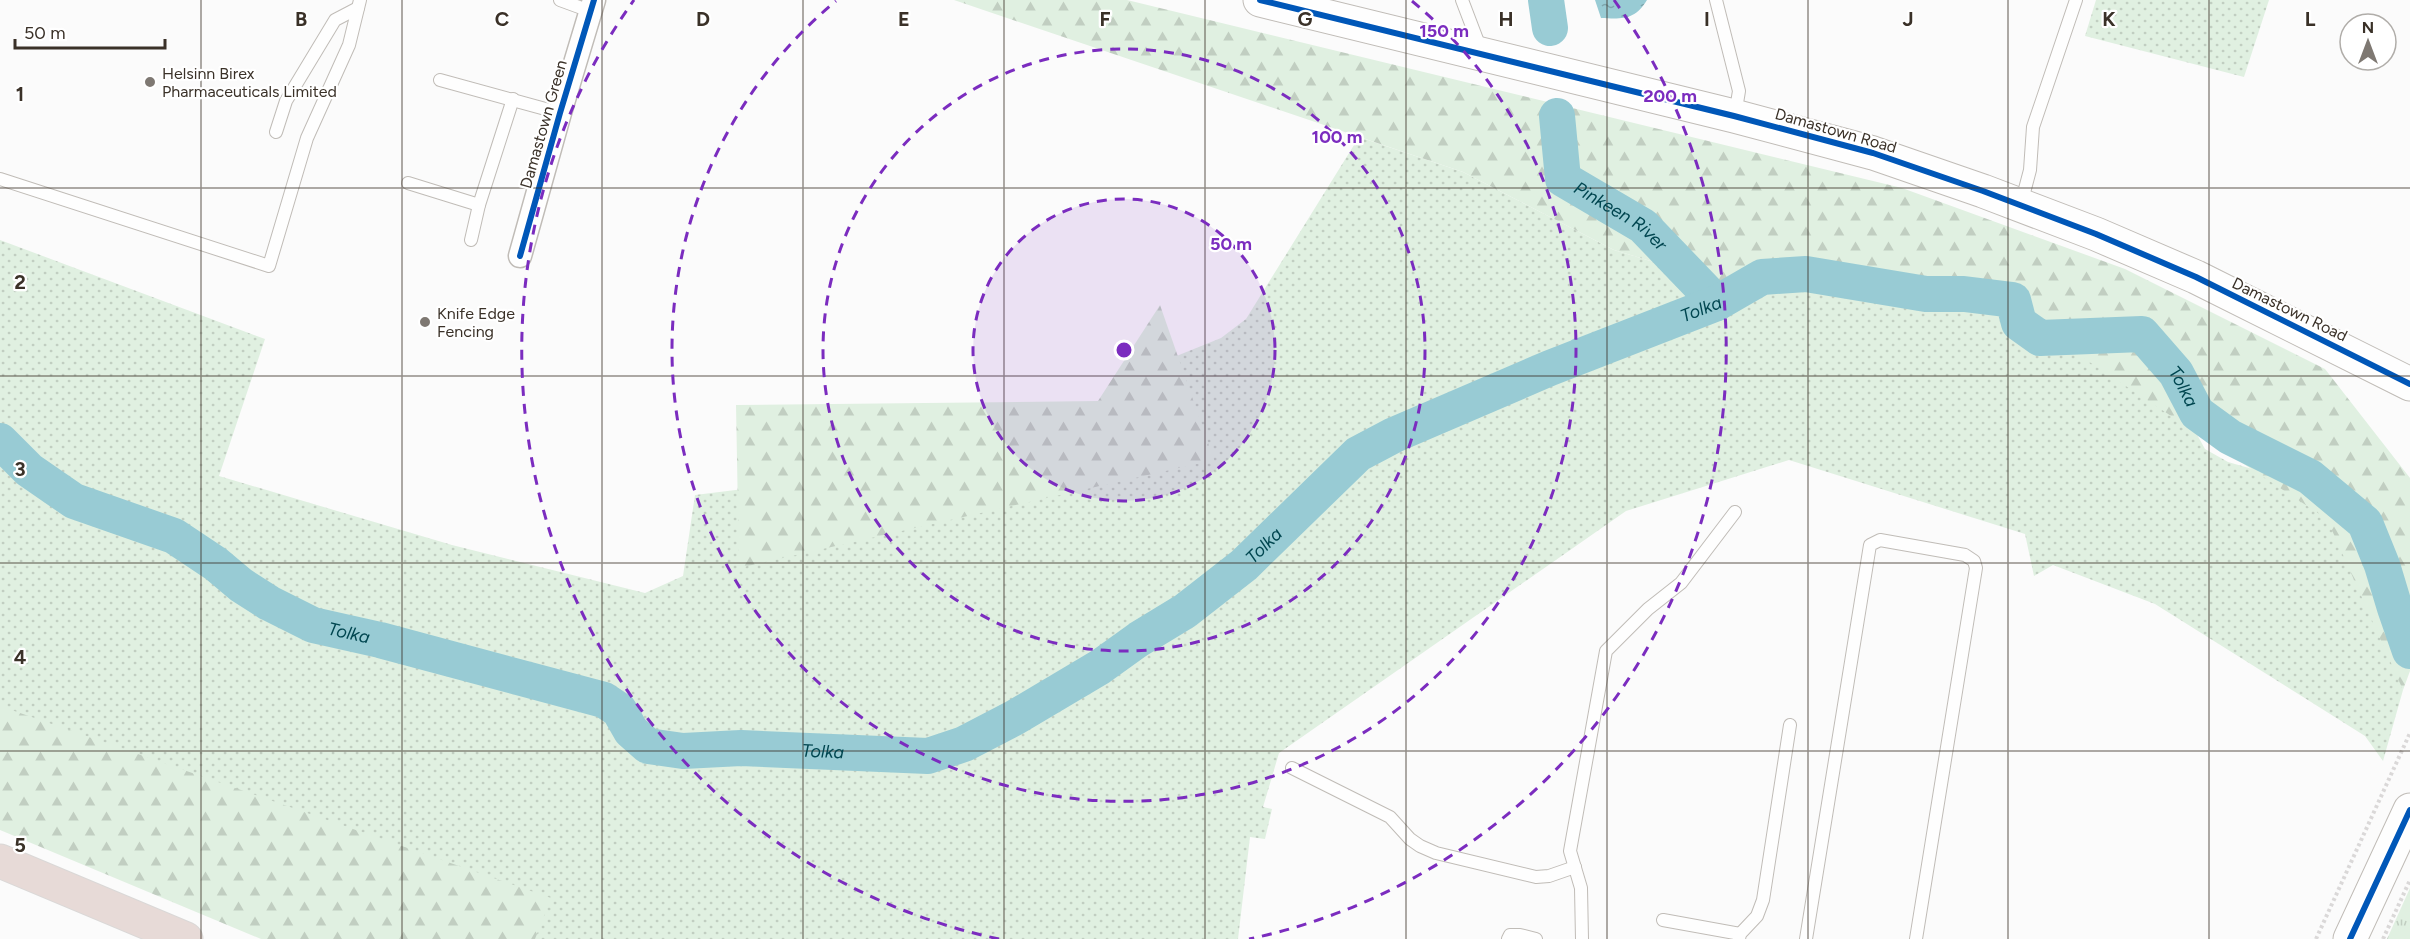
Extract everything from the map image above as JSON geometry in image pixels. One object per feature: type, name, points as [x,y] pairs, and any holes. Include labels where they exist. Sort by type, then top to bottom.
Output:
[{"type":"highway","points":[[0,861],[186,939]]},
{"type":"highway","points":[[0,885],[138,939]]},
{"type":"street","name":"Damastown Road","points":[[1260,0],[1734,116],[1874,153],[2021,205],[2196,277],[2410,384]]},
{"type":"street","name":"Damastown Green","points":[[520,256],[592,6]]},
{"type":"street","points":[[2350,939],[2410,810]]},
{"type":"lane","points":[[560,0],[592,6]]},
{"type":"lane","points":[[1462,0],[1482,54]]},
{"type":"lane","points":[[1716,0],[1739,91],[1734,116]]},
{"type":"lane","points":[[2021,205],[2030,170],[2033,128],[2076,0]]},
{"type":"lane","points":[[276,132],[286,101],[335,20],[359,4]]},
{"type":"lane","points":[[0,179],[269,266],[308,138],[349,45],[359,4]]},
{"type":"lane","points":[[440,80],[560,113]]},
{"type":"lane","points":[[471,240],[479,205],[513,99]]},
{"type":"lane","points":[[408,183],[479,205]]},
{"type":"lane","points":[[1582,939],[1581,888],[1570,851],[1606,651],[1648,609],[1681,583],[1735,512]]},
{"type":"lane","points":[[1806,939],[1870,545],[1880,540],[1965,555],[1974,561],[1976,568],[1916,939]]},
{"type":"lane","points":[[1663,920],[1739,937],[1757,916],[1763,900],[1790,725]]},
{"type":"lane","points":[[1292,768],[1390,816],[1410,839],[1436,853],[1536,876],[1549,876],[1575,867]]},
{"type":"lane","points":[[1508,939],[1510,936],[1520,935],[1536,939]]},
{"type":"path","points":[[2316,939],[2410,733]]},
{"type":"path","points":[[2383,939],[2410,880]]},
{"type":"green space","points":[[954,0],[1127,0],[1902,188],[2125,269],[2325,369],[2410,478],[2410,671],[2403,690],[2327,519],[2041,330],[1792,261],[1717,292],[1677,269],[1614,250],[1463,172]]},
{"type":"green space","points":[[2096,0],[2269,0],[2244,77],[2085,36]]},
{"type":"green space","points":[[1359,137],[1463,172],[1614,250],[1677,269],[1717,292],[1684,299],[1581,340],[1425,407],[1342,450],[1263,536],[1096,656],[953,739],[919,749],[759,733],[689,747],[668,743],[649,733],[636,708],[585,682],[487,660],[426,636],[320,610],[261,582],[183,528],[91,500],[31,465],[0,433],[0,240],[265,339],[219,476],[452,545],[645,593],[683,576],[695,495],[1008,457],[1174,357],[1221,338],[1246,319]]},
{"type":"green space","points":[[1809,279],[1859,289],[1934,299],[2009,304],[2166,379],[2205,449],[2228,462],[2263,472],[2303,494],[2361,551],[2403,690],[2383,761],[2365,736],[2155,604],[2053,565],[2034,576],[2025,534],[1789,460],[1626,511],[1279,753],[1263,807],[1272,809],[1265,839],[1250,837],[1238,939],[296,939],[0,815],[0,454],[33,483],[65,504],[163,536],[289,625],[583,700],[612,715],[631,738],[657,754],[709,757],[772,753],[920,767],[961,752],[1065,700],[1225,588],[1284,541],[1332,486],[1363,457],[1422,429],[1776,281]]},
{"type":"green space","points":[[1160,305],[1214,460],[739,568],[736,405],[1098,401]]},
{"type":"green space","points":[[0,706],[551,898],[535,939],[261,939],[0,830]]},
{"type":"green space","points":[[2410,888],[2410,939],[2387,939]]},
{"type":"water","points":[[1595,0],[1647,0],[1638,11],[1628,17],[1601,18]]},
{"type":"waterway","name":"Pinkeen River","points":[[1546,0],[1550,28]]},
{"type":"waterway","name":"Pinkeen River","points":[[1557,116],[1563,179],[1643,226],[1717,303]]},
{"type":"waterway","name":"Tolka","points":[[0,441],[29,470],[74,501],[174,536],[269,603],[313,625],[380,640],[604,700],[619,710],[631,731],[648,746],[683,751],[741,748],[928,756],[964,744],[1014,718],[1100,667],[1139,639],[1185,611],[1244,565],[1358,454],[1394,435],[1550,368],[1717,303],[1762,277],[1806,274],[1926,294],[1964,294],[2013,300],[2019,323],[2040,338],[2142,334],[2176,373],[2197,413],[2230,437],[2310,477],[2365,523],[2382,565],[2410,651]]},
{"type":"waterway","points":[[1574,342],[1580,357]]},
{"type":"cycle path","points":[[520,256],[594,0]]},
{"type":"cycle path","points":[[1260,0],[1734,116],[1873,153],[1983,191],[2096,234],[2196,277],[2410,384]]},
{"type":"cycle path","points":[[2350,939],[2410,810]]},
{"type":"place","name":"Helsinn Birex Pharmaceuticals Limited","points":[[150,82]]},
{"type":"place","name":"Knife Edge Fencing","points":[[425,322]]}]
